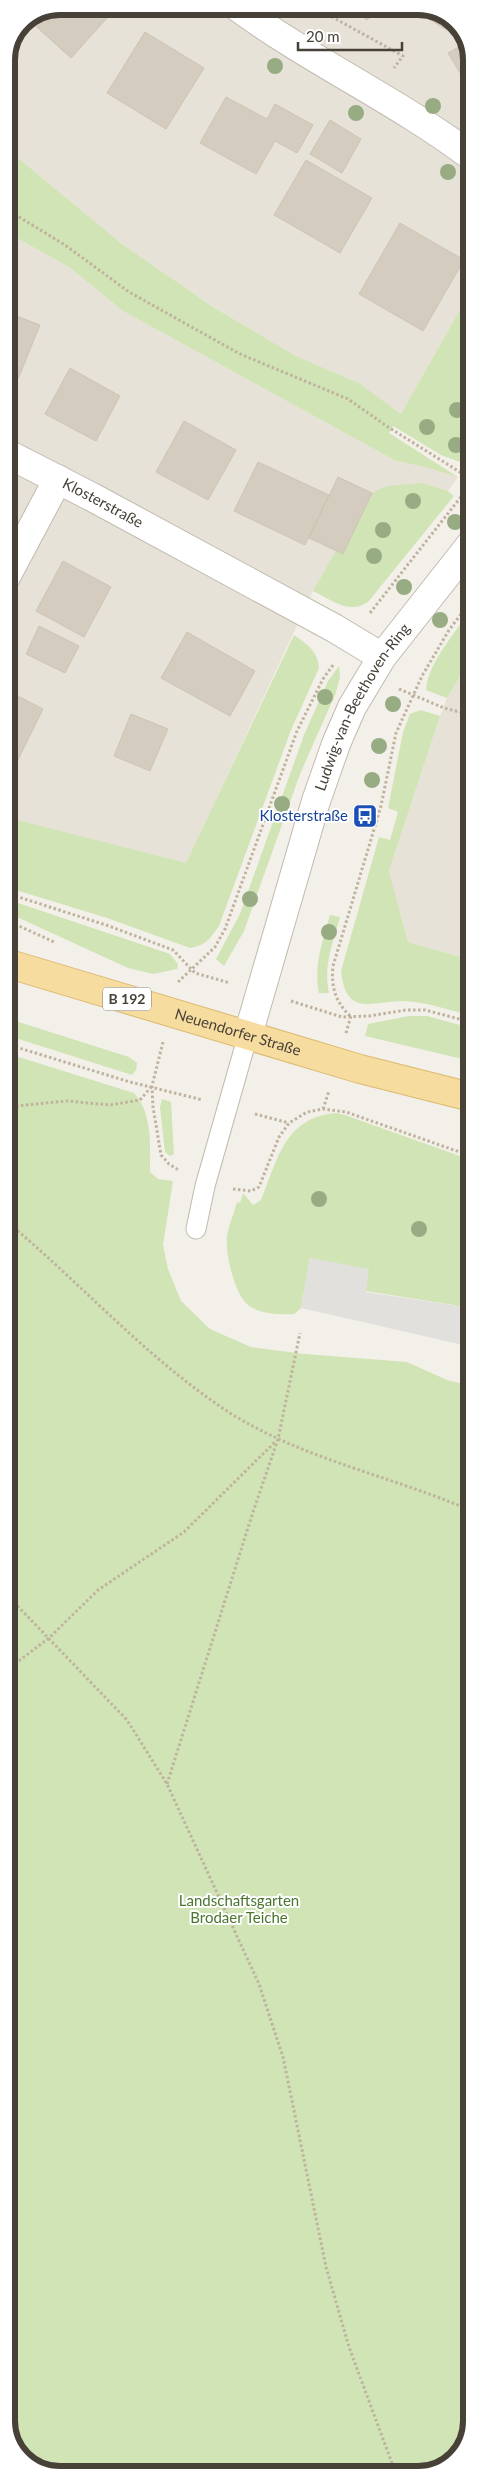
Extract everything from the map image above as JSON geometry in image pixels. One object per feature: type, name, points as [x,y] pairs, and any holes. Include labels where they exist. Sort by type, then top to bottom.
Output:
[{"type":"main road","name":"Neuendorfer Straße","points":[[15,966],[360,1069],[463,1095]]},
{"type":"street","points":[[248,15],[260,24],[376,92],[463,151]]},
{"type":"street","name":"Klosterstraße","points":[[15,458],[325,623],[382,657]]},
{"type":"street","points":[[15,560],[58,479]]},
{"type":"street","name":"Ludwig-van-Beethoven-Ring","points":[[248,1035],[295,867],[336,744],[352,707],[382,657],[463,554]]},
{"type":"lane","points":[[196,1229],[205,1186],[248,1035]]},
{"type":"path","points":[[330,15],[403,56],[376,92]]},
{"type":"path","points":[[15,214],[65,245],[129,292],[240,354],[348,399],[463,474]]},
{"type":"path","points":[[351,1016],[341,1007],[333,992],[333,966],[382,806],[396,733],[422,676],[449,630],[463,612]]},
{"type":"path","points":[[425,701],[463,713]]},
{"type":"path","points":[[15,895],[109,926],[174,950],[195,973],[342,1017],[369,1016],[406,1010],[425,1010],[463,1020]]},
{"type":"path","points":[[179,979],[191,969]]},
{"type":"path","points":[[15,1047],[130,1082],[152,1086],[288,1123]]},
{"type":"path","points":[[15,1106],[67,1102],[110,1105],[140,1100],[152,1086]]},
{"type":"path","points":[[152,1086],[161,1155],[169,1164]]},
{"type":"path","points":[[251,1191],[259,1187],[279,1137],[288,1123],[307,1112],[323,1110],[346,1112],[463,1153]]},
{"type":"path","points":[[15,1229],[157,1359],[230,1413],[278,1439],[323,1459],[387,1478],[463,1508]]},
{"type":"path","points":[[167,1784],[252,1512],[278,1439],[300,1333]]},
{"type":"path","points":[[15,1664],[49,1638],[98,1590],[184,1532],[278,1439]]},
{"type":"path","points":[[15,1602],[127,1720],[167,1784],[259,1984],[284,2057],[326,2267],[349,2348],[393,2466]]},
{"type":"shaded area","points":[[60,15],[421,15],[445,24],[455,35],[463,54],[463,304],[401,414],[359,383],[296,356],[213,307],[122,244],[15,155],[16,51],[23,35],[35,23],[43,18]]},
{"type":"shaded area","points":[[15,237],[69,267],[123,311],[396,461],[458,477],[448,491],[423,483],[372,493],[343,554],[313,591],[186,864],[15,819]]},
{"type":"shaded area","points":[[463,671],[463,958],[408,942],[389,871],[447,698]]},
{"type":"shaded area","points":[[310,1258],[369,1269],[366,1292],[463,1307],[463,1345],[301,1308]]},
{"type":"green space","points":[[15,155],[122,244],[213,307],[296,356],[359,383],[401,414],[463,304],[463,463],[441,455],[393,426],[389,433],[458,477],[396,461],[123,311],[69,267],[15,237]]},
{"type":"green space","points":[[423,483],[448,491],[454,496],[368,602],[361,606],[347,607],[313,591],[336,551],[343,554],[372,493],[387,486]]},
{"type":"green space","points":[[463,621],[463,671],[447,698],[426,690],[431,670]]},
{"type":"green space","points":[[294,635],[314,652],[319,668],[291,730],[219,926],[207,941],[190,948],[107,918],[15,890],[15,819],[186,863]]},
{"type":"green space","points":[[339,666],[340,678],[335,695],[300,774],[244,931],[224,966],[216,959],[240,914],[304,735],[328,681]]},
{"type":"green space","points":[[421,710],[440,716],[389,871],[408,942],[463,958],[463,1014],[421,1003],[404,1001],[362,1004],[348,996],[341,971],[379,837],[390,840],[398,812],[388,808],[403,732],[410,714]]},
{"type":"green space","points":[[15,902],[170,954],[178,964],[177,969],[153,974],[128,968],[15,916]]},
{"type":"green space","points":[[330,915],[340,917],[328,964],[327,983],[329,993],[319,993],[317,983],[318,963]]},
{"type":"green space","points":[[409,1016],[427,1016],[463,1026],[463,1059],[365,1036],[368,1024]]},
{"type":"green space","points":[[15,1021],[129,1057],[137,1063],[136,1070],[132,1075],[15,1038]]},
{"type":"green space","name":"Landschaftsgarten Brodaer Teiche","points":[[15,1056],[134,1093],[140,1101],[145,1110],[149,1130],[150,1172],[158,1179],[173,1181],[163,1245],[168,1269],[181,1301],[210,1329],[251,1347],[305,1354],[407,1362],[447,1380],[463,1384],[463,2421],[460,2438],[452,2451],[445,2457],[433,2464],[424,2466],[57,2466],[43,2463],[26,2451],[17,2436],[15,2427]]},
{"type":"green space","points":[[162,1099],[171,1102],[174,1154],[170,1156],[165,1152],[160,1107]]},
{"type":"green space","points":[[336,1113],[345,1115],[463,1157],[463,1307],[366,1291],[310,1258],[301,1308],[294,1314],[262,1312],[250,1307],[246,1303],[234,1281],[227,1252],[227,1236],[237,1202],[240,1203],[243,1193],[253,1205],[261,1200],[285,1143],[305,1123],[319,1116]]},
{"type":"building","points":[[110,15],[71,58],[34,24],[43,18],[51,16]]},
{"type":"building","points":[[363,15],[375,15],[366,20]]},
{"type":"building","points":[[423,15],[445,24],[455,35]]},
{"type":"building","points":[[145,32],[204,68],[166,129],[107,93]]},
{"type":"building","points":[[460,46],[463,54],[463,75],[462,76],[448,53]]},
{"type":"building","points":[[226,97],[267,119],[275,104],[313,125],[297,153],[275,141],[256,174],[200,143]]},
{"type":"building","points":[[330,120],[361,139],[342,173],[310,154]]},
{"type":"building","points":[[306,160],[372,198],[340,253],[274,215]]},
{"type":"building","points":[[400,223],[463,259],[423,331],[359,294]]},
{"type":"building","points":[[15,315],[40,325],[18,379],[15,378]]},
{"type":"building","points":[[70,368],[120,396],[96,441],[45,414]]},
{"type":"building","points":[[184,421],[236,450],[208,500],[156,472]]},
{"type":"building","points":[[258,462],[329,495],[305,545],[234,511]]},
{"type":"building","points":[[338,477],[372,493],[343,554],[309,538]]},
{"type":"building","points":[[63,561],[111,587],[84,637],[36,611]]},
{"type":"building","points":[[39,626],[79,646],[65,673],[26,654]]},
{"type":"building","points":[[187,632],[255,671],[230,716],[161,678]]},
{"type":"building","points":[[15,695],[43,709],[15,766]]},
{"type":"building","points":[[131,714],[168,729],[150,771],[114,756]]},
{"type":"place","name":"Klosterstraße","points":[[365,816]]}]
